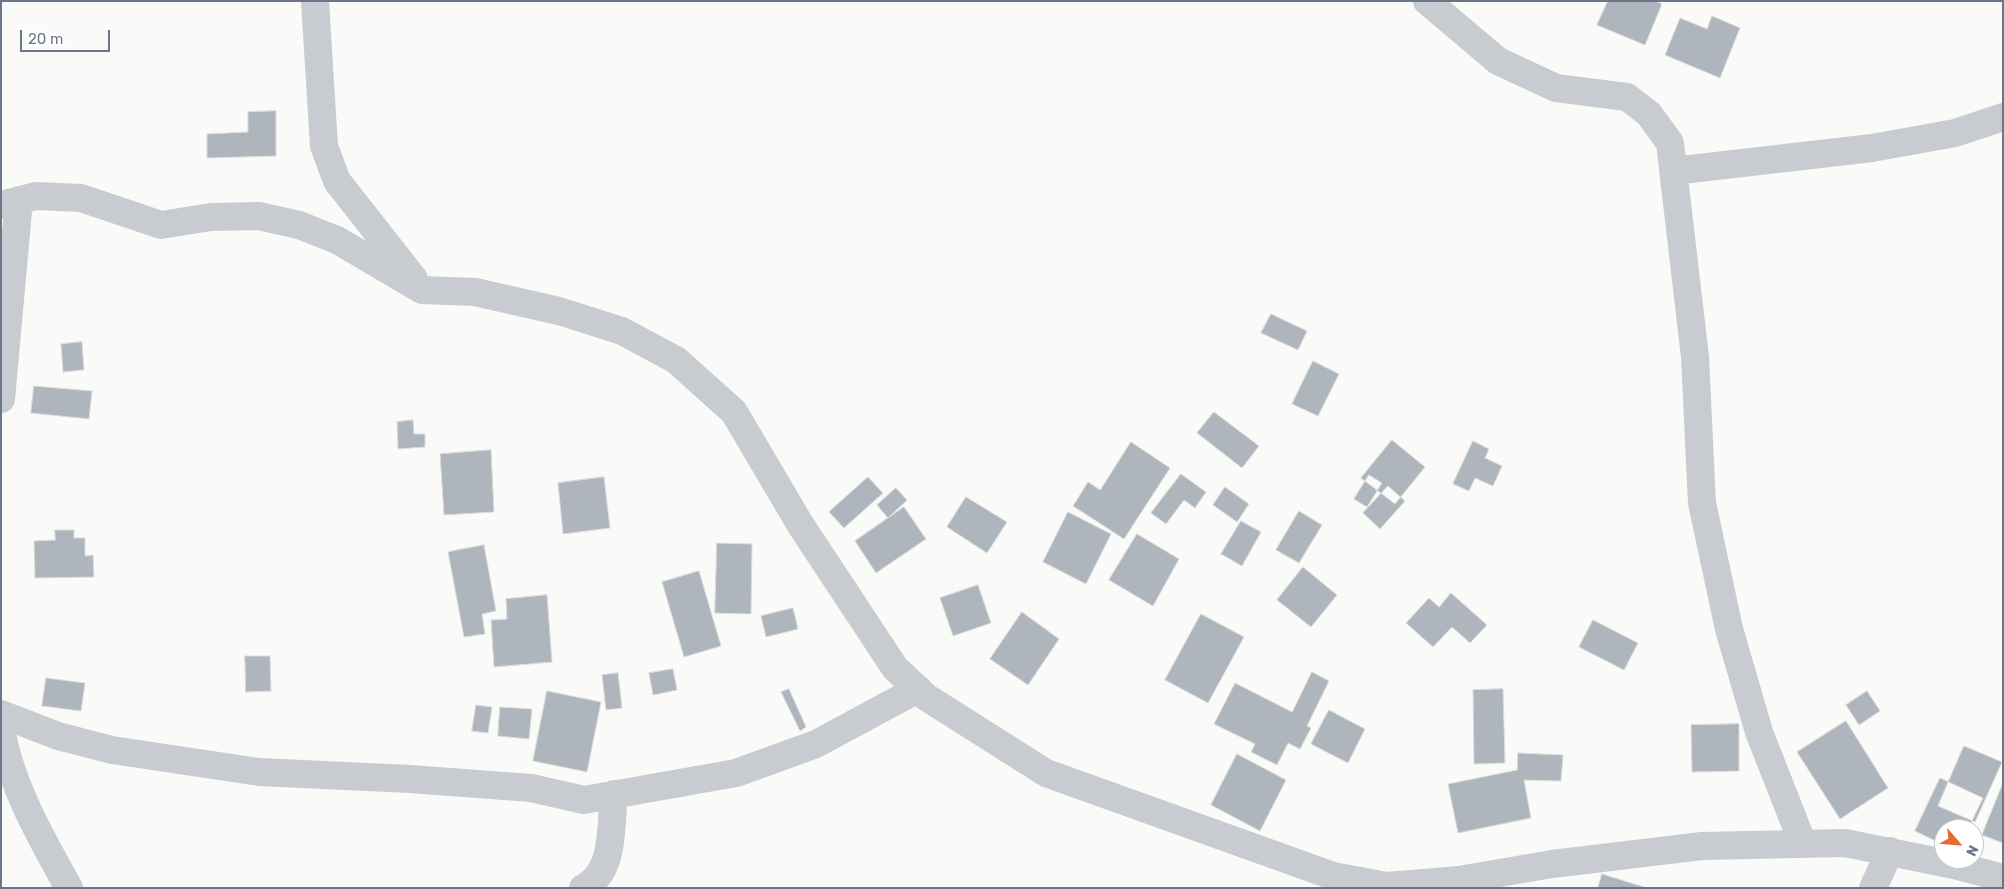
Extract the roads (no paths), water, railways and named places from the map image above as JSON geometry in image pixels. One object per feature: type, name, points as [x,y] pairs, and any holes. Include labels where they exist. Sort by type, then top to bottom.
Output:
[{"type":"street","points":[[316,1],[324,146],[337,181],[422,290]]},
{"type":"street","points":[[1427,1],[1498,61],[1556,88],[1627,97],[1649,114],[1670,143],[1695,357],[1702,502],[1730,629],[1759,732],[1803,844]]},
{"type":"street","points":[[1673,171],[1872,148],[1955,133],[2003,117]]},
{"type":"street","points":[[1,399],[10,203],[36,196],[81,198],[161,225],[211,217],[259,216],[299,225],[337,240],[422,290],[475,292],[559,311],[622,331],[676,360],[734,412],[800,524],[896,668],[926,697],[1046,773],[1333,876],[1387,887],[1459,880],[1489,881],[1552,864],[1702,846],[1845,843],[1954,865],[2003,878]]},
{"type":"street","points":[[1,714],[58,736],[112,750],[259,772],[410,779],[531,788],[584,800],[736,773],[816,744],[918,689]]},
{"type":"street","points":[[1,729],[4,746],[24,800],[41,839],[69,888]]},
{"type":"street","points":[[1,784],[24,800]]},
{"type":"street","points":[[583,888],[600,874],[606,862],[614,794]]},
{"type":"street","points":[[1873,888],[1890,851]]}]
